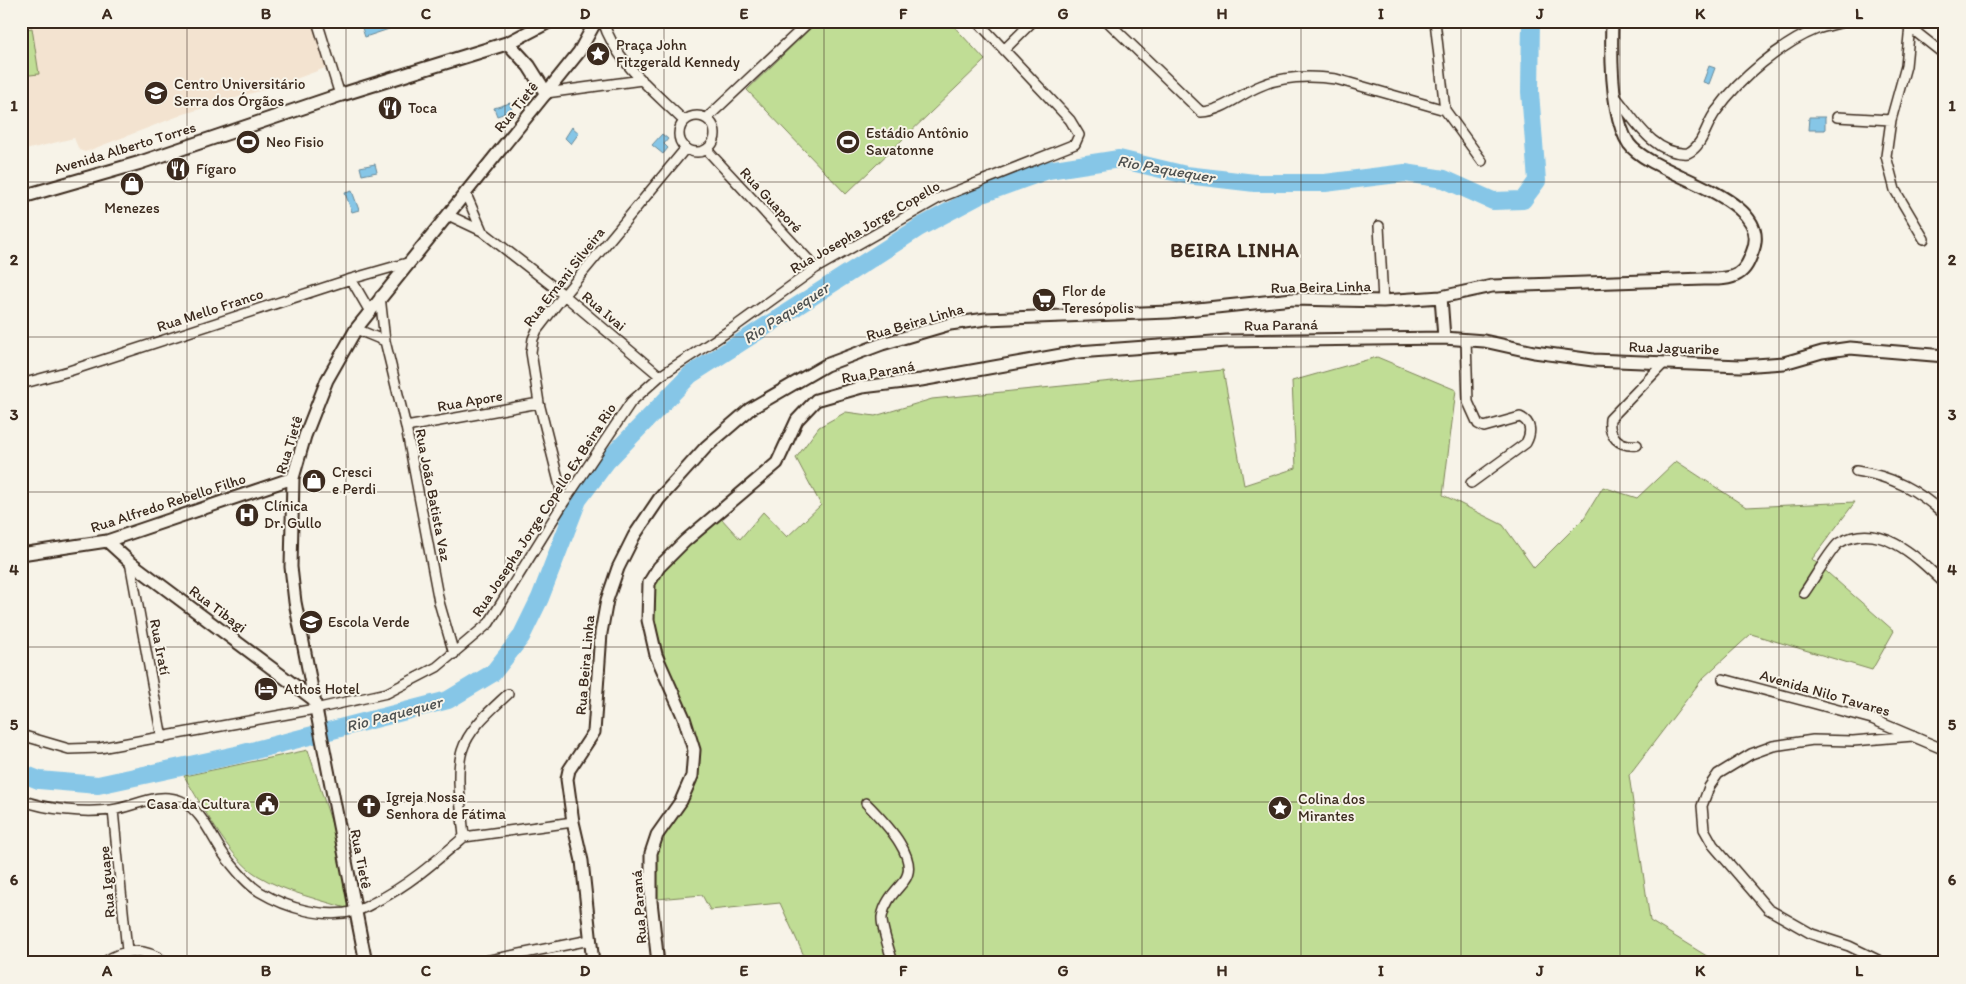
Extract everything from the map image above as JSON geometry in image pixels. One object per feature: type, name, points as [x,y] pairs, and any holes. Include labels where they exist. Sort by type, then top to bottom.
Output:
[{"type":"main road","name":"Avenida Alberto Torres","points":[[21,197],[139,163],[340,95],[508,42],[550,21]]},
{"type":"main road","points":[[508,42],[532,70],[546,94]]},
{"type":"street","points":[[317,21],[340,95]]},
{"type":"street","name":"Rua Tietê","points":[[366,963],[326,754],[317,721],[291,567],[293,478],[305,436],[327,380],[356,329],[380,296],[448,215],[579,52],[596,21]]},
{"type":"street","points":[[603,21],[608,39],[642,80],[684,120]]},
{"type":"street","points":[[707,118],[810,21]]},
{"type":"street","points":[[977,21],[1004,50],[1033,21]]},
{"type":"street","points":[[1107,21],[1201,112],[1225,106],[1250,91],[1278,80],[1322,77],[1336,79],[1444,110]]},
{"type":"street","points":[[1435,21],[1444,110],[1482,161]]},
{"type":"street","points":[[1612,21],[1615,96],[1659,145],[1670,152],[1688,153],[1699,143],[1716,110],[1743,80],[1784,47],[1816,30],[1847,21]]},
{"type":"street","points":[[1906,23],[1945,55]]},
{"type":"street","points":[[1906,23],[1902,83],[1892,120],[1886,156],[1889,172],[1902,205],[1924,239]]},
{"type":"street","name":"Rua Josepha Jorge Copello","points":[[660,376],[733,328],[816,268],[939,198],[1076,144],[1078,135],[1070,120],[1004,50]]},
{"type":"street","points":[[546,94],[642,80]]},
{"type":"street","name":"Rua Beira Linha","points":[[593,963],[582,861],[573,822],[568,779],[569,770],[594,732],[601,633],[607,600],[618,568],[634,536],[660,499],[706,446],[750,409],[826,365],[882,344],[950,324],[986,319],[1169,312],[1293,299],[1383,300],[1441,297],[1492,286],[1704,279],[1737,275],[1747,266],[1755,248],[1753,227],[1746,214],[1708,188],[1647,161],[1630,145],[1621,130],[1615,96]]},
{"type":"street","points":[[699,116],[707,118],[713,125],[716,134],[714,144],[707,150],[696,153],[685,149],[679,138],[679,132],[684,120],[699,116]]},
{"type":"street","points":[[1837,117],[1892,120]]},
{"type":"street","name":"Rua Ernani Silveira","points":[[564,502],[539,403],[530,352],[532,339],[564,295],[685,149]]},
{"type":"street","name":"Rua Guaporé","points":[[707,150],[816,268]]},
{"type":"street","name":"Rua Ivai","points":[[465,192],[482,231]]},
{"type":"street","name":"Rua Ivai","points":[[448,215],[482,231],[564,295],[660,376]]},
{"type":"street","points":[[1379,226],[1383,300]]},
{"type":"street","name":"Rua Mello Franco","points":[[21,384],[407,263]]},
{"type":"street","points":[[351,279],[369,310]]},
{"type":"street","name":"Rua João Batista Vaz","points":[[380,296],[385,341],[406,427],[438,602],[454,654]]},
{"type":"street","points":[[1441,297],[1444,338]]},
{"type":"street","points":[[356,329],[385,341]]},
{"type":"street","name":"Rua Jaguaribe","points":[[1444,338],[1484,340],[1534,352],[1593,360],[1664,363],[1764,366],[1850,348],[1945,356]]},
{"type":"street","name":"Rua Paraná","points":[[658,963],[651,902],[651,853],[657,835],[681,801],[692,776],[694,750],[684,718],[656,655],[648,620],[649,583],[658,567],[685,541],[777,463],[796,420],[816,400],[862,387],[921,380],[1078,352],[1227,341],[1444,338]]},
{"type":"street","points":[[1466,340],[1468,402],[1478,424],[1484,427],[1520,417],[1526,420],[1530,427],[1530,436],[1526,443],[1470,483]]},
{"type":"street","points":[[1636,445],[1627,446],[1615,438],[1611,433],[1610,419],[1664,363]]},
{"type":"street","name":"Rua Josepha Jorge Copello Ex Beira Rio","points":[[21,735],[69,749],[100,748],[162,738],[314,704],[387,693],[437,667],[489,623],[564,502],[631,402],[660,376]]},
{"type":"street","name":"Rua Apore","points":[[406,427],[539,403]]},
{"type":"street","points":[[1856,472],[1889,478],[1907,485],[1945,515]]},
{"type":"street","name":"Rua Alfredo Rebello Filho","points":[[21,554],[107,541],[293,478]]},
{"type":"street","points":[[1804,593],[1838,544],[1860,536],[1879,536],[1898,544],[1922,562],[1945,584]]},
{"type":"street","name":"Rua Tibagi","points":[[107,541],[130,562],[314,704]]},
{"type":"street","name":"Rua Iratí","points":[[130,562],[162,738]]},
{"type":"street","name":"Avenida Nilo Tavares","points":[[1723,679],[1872,719],[1945,750]]},
{"type":"street","points":[[464,837],[459,767],[462,752],[477,724],[508,694]]},
{"type":"street","points":[[1884,963],[1849,946],[1812,934],[1768,909],[1713,845],[1704,829],[1702,806],[1709,787],[1718,774],[1751,754],[1773,746],[1813,740],[1853,741],[1913,736]]},
{"type":"street","points":[[21,800],[31,804],[84,810],[113,810],[147,800],[168,798],[183,802],[199,816],[222,853],[242,877],[260,892],[290,906],[318,913],[355,911],[406,885],[464,837],[573,822]]},
{"type":"street","points":[[866,803],[894,834],[906,855],[908,870],[905,880],[886,904],[882,920],[893,963]]},
{"type":"street","name":"Rua Iguape","points":[[113,810],[127,951]]},
{"type":"street","points":[[475,963],[590,940]]},
{"type":"street","points":[[103,963],[127,951],[146,952],[156,955],[167,963]]},
{"type":"shaded area","name":"Centro Universitário Serra dos Órgãos","points":[[21,21],[312,21],[328,67],[282,84],[184,114],[85,152],[79,150],[74,138],[21,151]]},
{"type":"green space","name":"Estádio Antônio Savatonne","points":[[818,21],[949,21],[985,60],[846,194],[747,90]]},
{"type":"green space","points":[[32,28],[39,74],[21,76],[21,30]]},
{"type":"green space","points":[[1377,357],[1456,390],[1443,495],[1503,525],[1534,568],[1584,518],[1603,487],[1637,498],[1676,461],[1746,507],[1855,502],[1812,559],[1894,631],[1872,670],[1751,634],[1703,678],[1629,775],[1650,921],[1718,963],[793,963],[805,958],[780,903],[710,910],[702,895],[657,899],[655,852],[688,774],[691,748],[654,621],[650,598],[658,575],[720,517],[740,539],[763,512],[787,537],[821,505],[796,458],[819,427],[846,412],[875,416],[932,399],[1223,370],[1244,485],[1296,468],[1292,381]]},
{"type":"green space","points":[[308,750],[351,883],[355,911],[280,887],[257,875],[226,844],[184,776]]},
{"type":"water","points":[[372,21],[386,21],[389,29],[365,37],[361,25]]},
{"type":"water","points":[[1709,66],[1715,68],[1709,84],[1703,82]]},
{"type":"water","points":[[510,103],[512,111],[497,116],[494,108]]},
{"type":"water","points":[[1809,117],[1825,117],[1825,130],[1808,130]]},
{"type":"water","points":[[572,127],[579,133],[571,144],[565,138]]},
{"type":"water","points":[[662,134],[668,139],[664,144],[668,148],[663,154],[652,145]]},
{"type":"water","points":[[375,164],[377,172],[362,175],[360,167]]},
{"type":"water","points":[[352,191],[359,210],[352,212],[345,193]]},
{"type":"waterway","name":"Rio Paquequer","points":[[21,773],[39,780],[98,785],[236,755],[448,700],[493,673],[521,637],[540,598],[578,500],[607,461],[690,375],[920,227],[982,194],[1048,170],[1119,159],[1186,175],[1255,183],[1325,183],[1405,173],[1444,179],[1493,201],[1523,200],[1537,181],[1530,92],[1531,21]]},
{"type":"place","name":"Praça John Fitzgerald Kennedy","points":[[598,54]]},
{"type":"place","name":"Centro Universitário Serra dos Órgãos","points":[[156,93]]},
{"type":"place","name":"Toca","points":[[390,108]]},
{"type":"place","name":"Neo Fisio","points":[[248,142]]},
{"type":"place","name":"Estádio Antônio Savatonne","points":[[848,142]]},
{"type":"place","name":"Fígaro","points":[[178,169]]},
{"type":"place","name":"Menezes","points":[[132,184]]},
{"type":"place","name":"Flor de Teresópolis","points":[[1044,300]]},
{"type":"place","name":"Cresci e Perdi","points":[[314,481]]},
{"type":"place","name":"Clínica Dr. Gullo","points":[[247,515]]},
{"type":"place","name":"Escola Verde","points":[[311,622]]},
{"type":"place","name":"Athos Hotel","points":[[266,689]]},
{"type":"place","name":"Casa da Cultura","points":[[267,804]]},
{"type":"place","name":"Igreja Nossa Senhora de Fátima","points":[[369,806]]},
{"type":"place","name":"Colina dos Mirantes","points":[[1280,808]]},
{"type":"district","name":"BEIRA LINHA","points":[[1235,250]]}]
